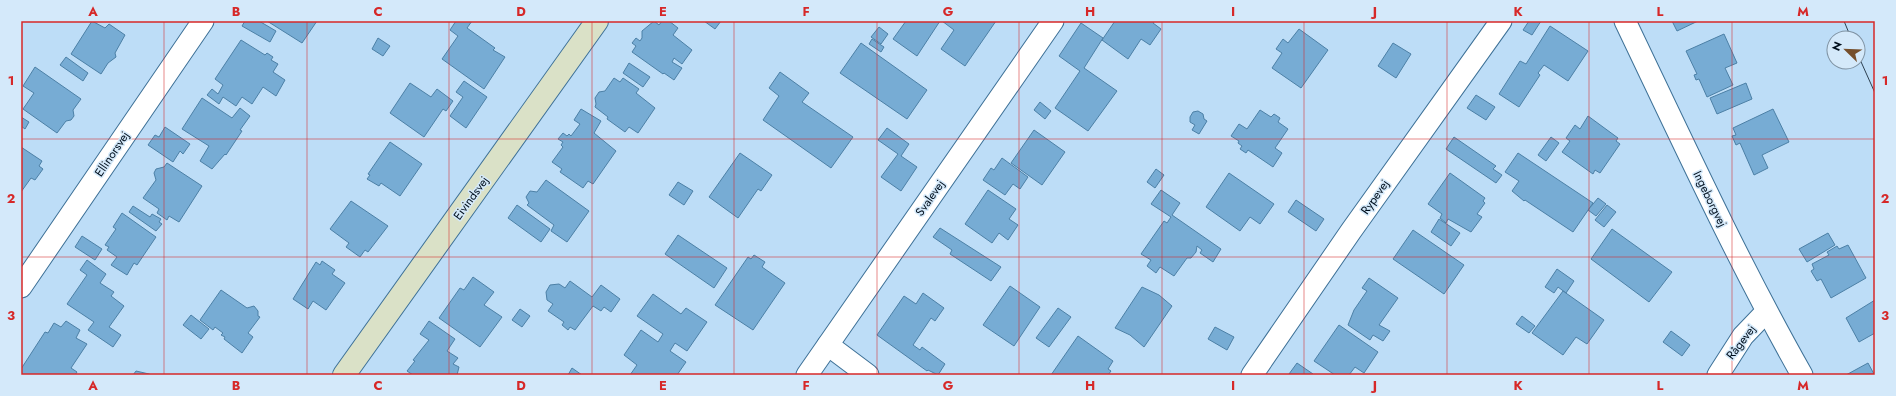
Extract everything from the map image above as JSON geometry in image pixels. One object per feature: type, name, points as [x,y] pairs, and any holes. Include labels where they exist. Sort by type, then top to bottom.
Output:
[{"type":"street","name":"Ellinorsvej","points":[[21,287],[203,21]]},
{"type":"street","name":"Eivindsvej","points":[[344,375],[598,21]]},
{"type":"street","name":"Svalevej","points":[[807,375],[1053,21]]},
{"type":"street","name":"Rypevej","points":[[1252,375],[1351,231],[1501,21]]},
{"type":"street","name":"Ingeborgvej","points":[[1624,21],[1766,312],[1802,375]]},
{"type":"street","name":"Rågevej","points":[[1718,375],[1743,336],[1766,312]]},
{"type":"street","points":[[828,345],[868,375]]},
{"type":"building","points":[[92,21],[105,28],[109,24],[125,35],[115,53],[116,57],[108,63],[101,74],[71,54]]},
{"type":"building","points":[[245,21],[259,21],[276,31],[270,42],[242,26]]},
{"type":"building","points":[[267,21],[317,21],[302,43]]},
{"type":"building","points":[[456,21],[472,21],[467,28],[495,48],[493,50],[505,57],[484,89],[442,59],[458,36],[450,30]]},
{"type":"building","points":[[654,21],[659,25],[662,21],[669,21],[678,28],[673,35],[692,50],[682,64],[674,58],[672,62],[682,68],[674,80],[632,52],[636,46],[632,43],[636,38],[640,41],[642,38],[642,31]]},
{"type":"building","points":[[704,21],[721,21],[715,29]]},
{"type":"building","points":[[906,21],[940,21],[917,56],[893,39]]},
{"type":"building","points":[[942,21],[996,21],[965,66],[941,49],[954,30]]},
{"type":"building","points":[[1115,21],[1154,21],[1153,23],[1161,29],[1150,45],[1141,39],[1128,59],[1102,40]]},
{"type":"building","points":[[1529,21],[1541,21],[1532,35],[1523,30]]},
{"type":"building","points":[[1672,21],[1698,21],[1677,31]]},
{"type":"building","points":[[1081,23],[1103,38],[1084,68],[1117,91],[1088,131],[1055,108],[1080,71],[1059,56]]},
{"type":"building","points":[[1550,26],[1588,51],[1568,81],[1544,65],[1538,73],[1540,75],[1519,107],[1499,94],[1520,61],[1526,64]]},
{"type":"building","points":[[879,27],[888,34],[881,44],[871,37]]},
{"type":"building","points":[[1299,29],[1328,50],[1301,88],[1272,68],[1282,53],[1276,49],[1283,39],[1288,43]]},
{"type":"building","points":[[1724,34],[1737,63],[1725,68],[1733,85],[1707,97],[1699,79],[1696,80],[1694,75],[1697,74],[1686,51]]},
{"type":"building","points":[[378,38],[390,46],[383,56],[372,49]]},
{"type":"building","points":[[872,39],[884,47],[881,52],[869,44]]},
{"type":"building","points":[[241,40],[265,55],[267,53],[273,57],[271,60],[278,64],[273,72],[285,80],[276,96],[263,87],[252,104],[242,97],[236,106],[223,97],[219,104],[207,95],[212,89],[218,94],[223,85],[215,79]]},
{"type":"building","points":[[861,43],[927,90],[907,119],[840,73]]},
{"type":"building","points":[[1393,43],[1411,54],[1396,78],[1378,66]]},
{"type":"building","points":[[66,57],[88,73],[83,81],[60,65]]},
{"type":"building","points":[[629,63],[650,77],[643,87],[623,73]]},
{"type":"building","points":[[35,67],[81,99],[73,110],[74,116],[71,120],[66,121],[57,133],[23,109],[34,93],[23,86]]},
{"type":"building","points":[[780,72],[809,93],[802,102],[853,137],[831,168],[763,120],[779,96],[769,88]]},
{"type":"building","points":[[614,78],[620,82],[623,78],[639,89],[636,93],[655,108],[638,133],[629,127],[625,132],[607,119],[608,117],[595,107],[595,98],[599,92],[605,91]]},
{"type":"building","points":[[464,81],[487,97],[466,128],[450,116],[463,97],[456,92]]},
{"type":"building","points":[[410,83],[431,97],[437,89],[453,101],[446,111],[443,109],[424,137],[390,113]]},
{"type":"building","points":[[1746,83],[1752,99],[1717,114],[1710,98]]},
{"type":"building","points":[[1476,95],[1495,107],[1486,120],[1467,108]]},
{"type":"building","points":[[202,98],[232,118],[240,108],[250,116],[226,155],[225,154],[212,169],[200,161],[209,146],[182,129]]},
{"type":"building","points":[[1040,102],[1051,111],[1045,119],[1034,110]]},
{"type":"building","points":[[581,109],[601,121],[594,133],[616,151],[593,184],[588,181],[583,188],[560,172],[562,169],[552,162],[563,147],[561,145],[563,142],[558,139],[563,133],[567,136],[569,134],[571,136],[580,124],[574,120]]},
{"type":"building","points":[[1773,109],[1789,142],[1762,155],[1768,168],[1754,175],[1740,143],[1736,145],[1732,136],[1736,135],[1733,128]]},
{"type":"building","points":[[1260,110],[1271,117],[1274,114],[1280,118],[1278,122],[1288,129],[1275,148],[1282,153],[1273,167],[1248,150],[1246,153],[1240,149],[1242,146],[1238,143],[1239,141],[1231,136],[1239,124],[1247,129]]},
{"type":"building","points":[[1198,111],[1203,114],[1204,119],[1207,121],[1199,134],[1192,130],[1195,125],[1190,122],[1190,117],[1193,112]]},
{"type":"building","points":[[1588,116],[1618,138],[1616,141],[1620,144],[1600,173],[1595,170],[1593,174],[1562,152],[1570,141],[1566,138],[1575,125],[1580,129]]},
{"type":"building","points":[[21,117],[29,122],[25,129],[21,126]]},
{"type":"building","points":[[165,127],[190,144],[183,154],[180,151],[173,162],[148,145],[155,135],[159,137]]},
{"type":"building","points":[[887,128],[909,144],[901,156],[917,167],[901,191],[881,177],[898,154],[878,140]]},
{"type":"building","points":[[1034,130],[1065,152],[1042,185],[1011,163]]},
{"type":"building","points":[[1454,137],[1496,166],[1493,169],[1502,175],[1496,183],[1446,149]]},
{"type":"building","points":[[1551,137],[1559,143],[1546,161],[1538,155]]},
{"type":"building","points":[[390,142],[422,164],[400,196],[381,183],[379,186],[367,179],[370,175],[368,174]]},
{"type":"building","points":[[21,147],[42,161],[39,166],[43,169],[35,180],[31,178],[21,192]]},
{"type":"building","points":[[740,153],[772,175],[761,191],[758,189],[738,218],[709,197]]},
{"type":"building","points":[[1518,153],[1593,203],[1573,232],[1525,200],[1524,201],[1512,191],[1519,181],[1505,172]]},
{"type":"building","points":[[1002,158],[1028,177],[1020,189],[1013,184],[1005,195],[983,180],[991,168],[994,170]]},
{"type":"building","points":[[167,163],[202,186],[179,222],[169,216],[167,220],[157,213],[159,209],[143,198],[156,180],[154,173],[156,169],[164,167]]},
{"type":"building","points":[[1156,169],[1164,175],[1155,188],[1147,182]]},
{"type":"building","points":[[1229,173],[1274,204],[1260,224],[1250,217],[1240,231],[1206,207]]},
{"type":"building","points":[[1450,173],[1485,198],[1483,201],[1485,203],[1477,214],[1482,217],[1471,232],[1448,219],[1446,223],[1440,218],[1442,214],[1428,204]]},
{"type":"building","points":[[546,180],[589,211],[567,242],[551,231],[554,225],[527,205],[529,203],[526,197],[530,191],[537,192]]},
{"type":"building","points":[[678,182],[693,191],[684,205],[669,195]]},
{"type":"building","points":[[988,190],[1016,209],[1009,219],[1018,225],[1008,240],[999,233],[992,243],[965,224]]},
{"type":"building","points":[[1161,190],[1180,203],[1172,215],[1221,249],[1213,262],[1200,253],[1202,250],[1197,246],[1196,252],[1191,258],[1187,258],[1174,276],[1160,267],[1156,273],[1147,266],[1151,260],[1141,254],[1164,221],[1167,223],[1171,217],[1151,204]]},
{"type":"building","points":[[1598,198],[1606,204],[1596,216],[1588,210]]},
{"type":"building","points":[[1296,200],[1324,219],[1316,231],[1288,212]]},
{"type":"building","points":[[351,201],[388,226],[368,252],[365,250],[360,257],[346,247],[349,243],[330,229]]},
{"type":"building","points":[[517,205],[550,229],[541,242],[508,218]]},
{"type":"building","points":[[1607,205],[1616,212],[1604,227],[1595,220]]},
{"type":"building","points":[[133,206],[150,217],[152,214],[161,219],[159,222],[162,224],[156,231],[129,212]]},
{"type":"building","points":[[122,213],[156,237],[137,265],[134,263],[127,275],[111,265],[117,257],[107,250],[109,247],[105,245],[116,229],[113,227]]},
{"type":"building","points":[[1439,219],[1460,233],[1451,246],[1431,232]]},
{"type":"building","points":[[940,228],[1001,267],[991,281],[950,254],[952,250],[933,237]]},
{"type":"building","points":[[1612,229],[1672,272],[1649,302],[1591,259]]},
{"type":"building","points":[[1413,230],[1464,265],[1444,294],[1393,259]]},
{"type":"building","points":[[1828,233],[1835,245],[1807,262],[1799,249]]},
{"type":"building","points":[[678,235],[727,268],[714,288],[665,254]]},
{"type":"building","points":[[82,236],[102,249],[95,260],[75,247]]},
{"type":"building","points":[[1848,245],[1866,278],[1831,298],[1821,279],[1817,281],[1811,271],[1814,269],[1812,264],[1829,255],[1827,252],[1837,246],[1839,249]]},
{"type":"building","points":[[754,255],[765,262],[762,267],[785,283],[753,330],[715,305],[748,257],[751,259]]},
{"type":"building","points":[[87,260],[106,274],[100,283],[114,292],[111,296],[124,306],[109,327],[121,335],[113,347],[88,330],[94,322],[67,304],[87,275],[80,270]]},
{"type":"building","points":[[322,261],[335,270],[332,274],[345,283],[326,310],[313,301],[308,309],[293,299],[316,262],[320,265]]},
{"type":"building","points":[[1557,269],[1574,281],[1566,293],[1558,287],[1554,293],[1545,287]]},
{"type":"building","points":[[473,277],[494,292],[484,305],[502,317],[480,347],[439,318],[460,288],[464,290]]},
{"type":"building","points":[[1369,278],[1398,298],[1379,325],[1390,331],[1383,341],[1373,335],[1370,340],[1348,325],[1354,310],[1367,291],[1362,288]]},
{"type":"building","points":[[570,281],[592,297],[601,285],[620,299],[611,312],[604,307],[601,311],[593,306],[575,330],[570,327],[568,330],[562,325],[564,322],[548,311],[553,304],[547,300],[546,292],[550,285],[559,284],[565,288]]},
{"type":"building","points":[[1010,286],[1040,307],[1014,346],[983,325]]},
{"type":"building","points":[[1142,287],[1159,295],[1172,306],[1144,347],[1130,335],[1115,328]]},
{"type":"building","points":[[221,290],[247,308],[254,306],[258,311],[258,316],[260,317],[248,333],[253,337],[242,353],[224,339],[225,337],[221,335],[223,333],[215,327],[213,330],[200,320]]},
{"type":"building","points":[[1563,291],[1604,320],[1587,344],[1576,337],[1563,355],[1532,333]]},
{"type":"building","points":[[923,293],[944,308],[935,321],[931,318],[913,345],[920,350],[922,347],[945,364],[938,375],[928,370],[927,371],[877,335],[904,296],[916,304]]},
{"type":"building","points":[[653,294],[681,314],[686,308],[707,322],[687,351],[675,343],[670,351],[686,362],[677,375],[630,375],[637,365],[624,355],[641,330],[658,342],[663,334],[637,316]]},
{"type":"building","points":[[1875,300],[1875,333],[1859,342],[1846,318]]},
{"type":"building","points":[[1058,308],[1071,317],[1049,347],[1036,338]]},
{"type":"building","points":[[520,309],[530,316],[522,327],[512,320]]},
{"type":"building","points":[[191,315],[209,329],[201,339],[183,325]]},
{"type":"building","points":[[1522,316],[1535,326],[1529,333],[1516,324]]},
{"type":"building","points":[[66,321],[80,330],[76,338],[87,344],[71,368],[77,372],[75,375],[24,375],[21,373],[21,369],[45,332],[48,333],[54,323],[61,327]]},
{"type":"building","points":[[429,321],[455,339],[447,351],[458,358],[453,364],[459,367],[457,375],[413,375],[407,371],[415,361],[413,360],[429,340],[420,334]]},
{"type":"building","points":[[1339,325],[1378,352],[1364,373],[1355,367],[1349,375],[1335,375],[1314,361]]},
{"type":"building","points":[[1215,327],[1234,337],[1227,350],[1208,339]]},
{"type":"building","points":[[1671,331],[1690,345],[1682,356],[1663,342]]},
{"type":"building","points":[[1078,336],[1113,361],[1108,369],[1111,371],[1108,375],[1051,375]]},
{"type":"building","points":[[1297,363],[1313,374],[1289,374]]},
{"type":"building","points":[[1868,363],[1874,374],[1846,375]]},
{"type":"building","points":[[572,368],[582,375],[568,375]]},
{"type":"building","points":[[136,371],[149,374],[151,375],[133,375]]},
{"type":"tram line","points":[[1844,21],[1848,30]]},
{"type":"tram line","points":[[1865,70],[1875,93]]}]
